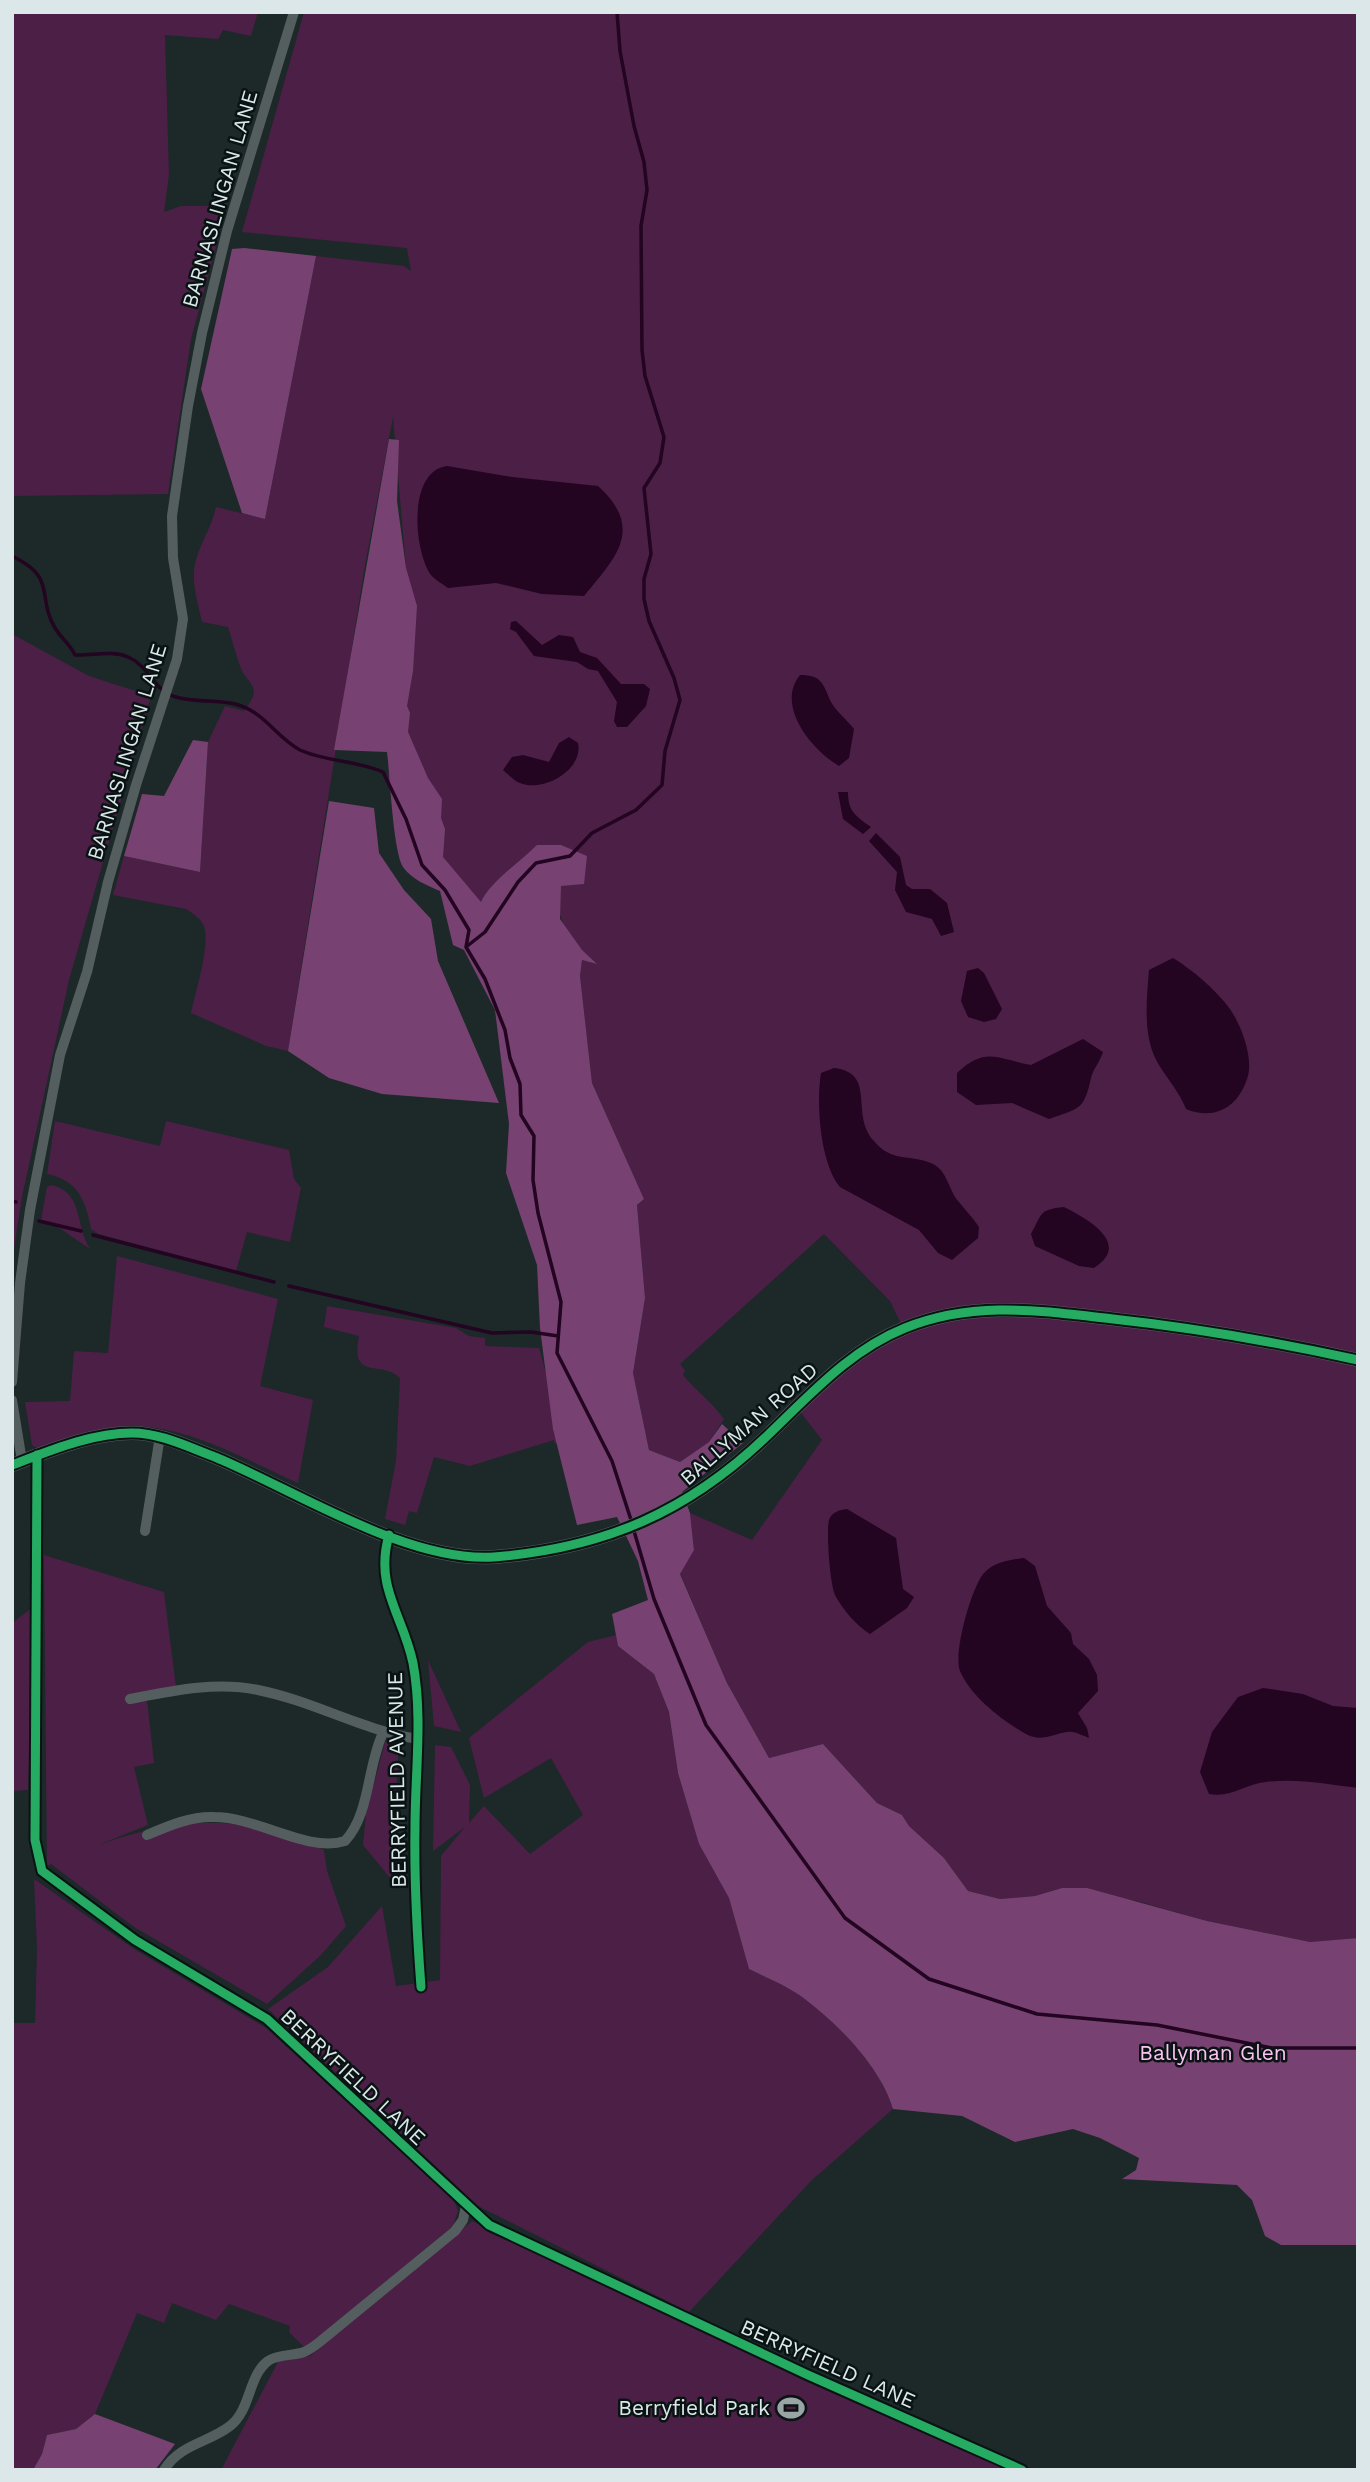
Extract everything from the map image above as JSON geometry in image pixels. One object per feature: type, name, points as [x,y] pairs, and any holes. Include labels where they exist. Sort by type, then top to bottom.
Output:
[{"type":"street","name":"BARNASLINGAN LANE","points":[[12,1382],[19,1283],[60,1055],[87,972],[122,834],[177,659],[183,619],[173,558],[172,516],[188,406],[227,231],[294,12]]},
{"type":"street","name":"BALLYMAN ROAD","points":[[17,1463],[102,1437],[131,1433],[160,1436],[266,1478],[359,1524],[389,1535],[438,1551],[492,1557],[569,1545],[614,1534],[650,1520],[688,1500],[724,1474],[822,1382],[864,1349],[902,1329],[941,1316],[982,1309],[1045,1311],[1211,1329],[1358,1360]]},
{"type":"street","points":[[12,1400],[17,1463]]},
{"type":"street","points":[[145,1531],[160,1436]]},
{"type":"street","name":"BERRYFIELD LANE","points":[[37,1455],[36,1840],[41,1871],[135,1940],[267,2020],[489,2225],[578,2269],[1022,2470]]},
{"type":"street","name":"BERRYFIELD AVENUE","points":[[389,1535],[383,1568],[388,1592],[412,1662],[418,1739],[415,1871],[421,1987]]},
{"type":"street","points":[[130,1699],[193,1688],[257,1689],[301,1702],[383,1733],[418,1739]]},
{"type":"street","points":[[147,1835],[179,1822],[212,1816],[259,1824],[321,1845],[345,1841],[360,1819],[374,1751],[383,1733]]},
{"type":"street","points":[[164,2470],[171,2458],[188,2446],[231,2425],[244,2410],[264,2364],[273,2358],[306,2351],[322,2340],[455,2231],[463,2220],[466,2206]]},
{"type":"shaded area","points":[[12,12],[258,12],[251,36],[223,30],[218,39],[165,35],[169,175],[164,212],[181,206],[227,206],[191,339],[168,494],[12,496]]},
{"type":"shaded area","points":[[304,12],[1358,12],[1358,1938],[1310,1942],[1207,1921],[1137,1901],[1062,1888],[1035,1896],[1000,1899],[968,1891],[944,1858],[909,1826],[902,1815],[877,1803],[823,1744],[769,1758],[727,1683],[680,1573],[694,1549],[690,1513],[752,1540],[822,1440],[799,1410],[902,1326],[890,1301],[824,1234],[680,1364],[685,1370],[683,1375],[724,1419],[709,1442],[680,1462],[649,1450],[633,1373],[645,1298],[637,1205],[644,1199],[592,1083],[580,976],[582,960],[595,963],[566,929],[559,908],[558,897],[563,882],[587,856],[484,916],[406,819],[388,782],[406,568],[393,417],[365,565],[288,1051],[266,1046],[191,1013],[205,942],[203,924],[197,917],[186,909],[113,895],[124,856],[200,872],[208,742],[225,706],[244,711],[254,690],[240,666],[228,627],[202,622],[195,591],[194,567],[216,507],[265,519],[316,256],[404,266],[411,271],[407,248],[242,232]]},
{"type":"shaded area","points":[[447,466],[512,477],[598,486],[612,501],[620,516],[623,529],[615,555],[584,596],[542,594],[496,583],[448,588],[431,575],[420,548],[418,530],[420,496],[426,481],[434,471]]},
{"type":"shaded area","points":[[516,621],[542,645],[559,635],[573,637],[580,652],[597,658],[621,684],[644,684],[650,689],[646,706],[627,727],[617,727],[614,721],[617,702],[598,671],[588,669],[577,662],[534,656],[516,632],[510,629],[511,622]]},
{"type":"shaded area","points":[[12,634],[89,676],[151,696],[69,980],[22,1197],[12,1261]]},
{"type":"shaded area","points":[[800,675],[808,675],[821,682],[833,705],[854,729],[849,758],[839,766],[808,738],[794,713],[793,687]]},
{"type":"shaded area","points":[[569,737],[578,743],[575,762],[569,770],[550,782],[540,785],[520,783],[503,770],[512,757],[523,755],[549,762],[559,743]]},
{"type":"shaded area","points":[[838,792],[848,792],[849,804],[854,813],[871,827],[863,834],[843,819]]},
{"type":"shaded area","points":[[876,833],[900,857],[906,885],[912,889],[930,889],[947,903],[954,932],[941,936],[932,919],[906,912],[895,890],[897,872],[869,841]]},
{"type":"shaded area","points":[[1173,958],[1204,981],[1224,1002],[1234,1016],[1245,1041],[1249,1068],[1244,1087],[1232,1103],[1216,1112],[1186,1109],[1151,1047],[1147,1019],[1149,970]]},
{"type":"shaded area","points":[[978,968],[984,973],[1002,1009],[996,1019],[984,1022],[968,1017],[961,1001],[967,971]]},
{"type":"shaded area","points":[[1083,1039],[1103,1052],[1083,1102],[1074,1110],[1049,1119],[1012,1103],[976,1105],[957,1092],[957,1073],[976,1060],[992,1057],[1031,1065]]},
{"type":"shaded area","points":[[834,1068],[847,1071],[855,1078],[859,1086],[866,1129],[873,1140],[894,1155],[923,1160],[937,1166],[955,1197],[979,1227],[978,1238],[952,1260],[938,1253],[919,1230],[840,1187],[833,1176],[821,1132],[819,1100],[821,1073]]},
{"type":"shaded area","points":[[55,1121],[160,1146],[166,1121],[289,1150],[294,1179],[301,1188],[290,1242],[247,1232],[236,1271],[99,1234],[91,1229],[79,1193],[66,1181],[47,1174]]},
{"type":"shaded area","points":[[51,1185],[62,1189],[74,1202],[90,1249],[61,1229],[41,1220],[47,1187]]},
{"type":"shaded area","points":[[1064,1207],[1094,1225],[1108,1241],[1109,1250],[1105,1259],[1094,1268],[1079,1266],[1035,1246],[1031,1234],[1040,1217],[1050,1209]]},
{"type":"shaded area","points":[[117,1256],[278,1299],[260,1386],[313,1400],[298,1483],[196,1438],[153,1428],[108,1428],[37,1448],[32,1445],[25,1402],[70,1401],[74,1351],[108,1353]]},
{"type":"shaded area","points":[[327,1306],[456,1328],[469,1336],[485,1338],[485,1346],[539,1348],[559,1421],[571,1439],[555,1444],[554,1440],[470,1466],[434,1457],[417,1513],[409,1511],[405,1525],[385,1519],[396,1461],[400,1378],[363,1364],[357,1350],[359,1336],[324,1327]]},
{"type":"shaded area","points":[[847,1509],[896,1538],[903,1589],[914,1597],[907,1608],[870,1634],[843,1608],[832,1583],[828,1547],[829,1520],[836,1512]]},
{"type":"shaded area","points":[[44,1555],[164,1592],[176,1687],[147,1700],[154,1763],[134,1767],[148,1825],[98,1845],[157,1828],[211,1823],[266,1830],[324,1850],[327,1871],[346,1926],[321,1955],[267,2004],[134,1927],[51,1864],[47,1866]]},
{"type":"shaded area","points":[[1024,1558],[1035,1566],[1047,1606],[1071,1633],[1073,1644],[1089,1659],[1097,1675],[1098,1691],[1078,1713],[1087,1728],[1089,1738],[1073,1732],[1039,1738],[1026,1734],[980,1699],[960,1671],[958,1663],[961,1636],[979,1581],[992,1566]]},
{"type":"shaded area","points":[[33,1607],[28,1790],[12,1791],[12,1623]]},
{"type":"shaded area","points":[[616,1635],[618,1646],[654,1674],[669,1712],[678,1773],[699,1844],[729,1898],[749,1969],[793,1991],[832,2022],[869,2063],[893,2109],[811,2181],[689,2312],[478,2206],[268,2009],[328,1967],[382,1906],[396,1986],[440,1980],[441,1856],[465,1827],[433,1851],[435,1745],[451,1747],[470,1785],[469,1823],[484,1806],[530,1854],[583,1815],[551,1758],[484,1798],[469,1738],[588,1642]]},
{"type":"shaded area","points":[[428,1660],[461,1732],[434,1726]]},
{"type":"shaded area","points":[[1263,1688],[1303,1694],[1333,1706],[1358,1708],[1358,1788],[1278,1781],[1258,1783],[1224,1794],[1209,1794],[1200,1772],[1212,1732],[1238,1697]]},
{"type":"shaded area","points":[[399,1741],[391,1879],[363,1845],[366,1814],[385,1742]]},
{"type":"shaded area","points":[[34,1879],[134,1949],[266,2028],[454,2200],[458,2211],[453,2226],[305,2348],[289,2332],[290,2326],[229,2304],[216,2320],[172,2303],[164,2323],[137,2313],[95,2414],[76,2429],[47,2435],[42,2454],[33,2470],[12,2470],[12,2023],[35,2023],[37,1948]]},
{"type":"shaded area","points":[[472,2221],[1003,2465],[1002,2470],[221,2470],[279,2360],[310,2356]]},
{"type":"green space","points":[[232,249],[316,256],[265,519],[242,513],[201,389]]},
{"type":"green space","name":"Ballyman Glen","points":[[389,439],[399,440],[397,501],[406,568],[417,606],[413,671],[407,706],[410,713],[408,732],[428,778],[442,799],[441,818],[445,829],[443,857],[481,902],[498,880],[537,845],[561,845],[587,856],[584,884],[561,886],[560,919],[582,950],[597,964],[582,960],[580,976],[592,1083],[644,1199],[637,1205],[645,1298],[633,1373],[649,1450],[680,1462],[709,1442],[722,1424],[743,1443],[682,1492],[690,1513],[694,1550],[680,1574],[727,1683],[769,1758],[823,1744],[877,1803],[902,1815],[909,1826],[944,1858],[968,1891],[1000,1899],[1035,1896],[1062,1888],[1087,1888],[1207,1921],[1310,1942],[1358,1938],[1358,2245],[1281,2245],[1265,2236],[1252,2200],[1237,2185],[1122,2179],[1136,2170],[1139,2158],[1100,2138],[1073,2129],[1015,2142],[962,2116],[893,2109],[869,2063],[832,2022],[793,1991],[749,1969],[729,1898],[699,1844],[678,1773],[669,1712],[654,1674],[618,1646],[612,1614],[648,1600],[638,1561],[617,1517],[577,1525],[553,1429],[540,1328],[537,1265],[506,1173],[509,1124],[495,1010],[464,950],[453,945],[440,891],[415,879],[403,867],[394,830],[387,752],[334,750]]},
{"type":"green space","points":[[193,740],[208,742],[200,872],[124,856],[142,794],[164,796]]},
{"type":"green space","points":[[329,801],[374,808],[379,853],[404,890],[431,919],[438,961],[499,1103],[382,1094],[329,1078],[288,1051]]},
{"type":"green space","points":[[95,2414],[175,2444],[155,2470],[33,2470],[42,2454],[47,2435],[76,2429]]},
{"type":"waterway","points":[[466,947],[485,932],[518,882],[536,863],[570,856],[592,833],[636,810],[662,785],[665,751],[680,700],[674,678],[649,621],[644,599],[644,579],[651,554],[644,488],[660,463],[664,437],[645,376],[642,350],[641,226],[647,190],[644,162],[634,126],[620,51],[617,12]]},
{"type":"waterway","points":[[12,556],[26,564],[41,580],[50,617],[75,655],[108,654],[128,657],[142,666],[168,694],[183,699],[245,707],[300,750],[383,772],[406,819],[422,865],[445,890],[469,930],[466,947],[485,979],[505,1030],[510,1058],[520,1084],[521,1115],[534,1136],[533,1180],[538,1213],[561,1302],[557,1353],[612,1461],[632,1523]]},
{"type":"waterway","points":[[12,1201],[16,1202]]},
{"type":"waterway","points":[[39,1221],[81,1231]]},
{"type":"waterway","points":[[93,1235],[274,1282]]},
{"type":"waterway","points":[[289,1286],[492,1333],[531,1332],[558,1336]]},
{"type":"waterway","points":[[634,1531],[654,1599],[706,1725],[845,1918],[929,1979],[1037,2014],[1157,2025],[1272,2048],[1358,2048]]},
{"type":"cycle path","points":[[12,1465],[101,1436],[132,1433],[153,1435],[215,1457],[389,1537],[425,1549],[460,1556],[494,1557],[572,1545],[608,1535],[643,1522],[675,1505],[738,1462],[815,1389],[866,1348],[905,1328],[931,1319],[982,1311],[1060,1313],[1205,1331],[1358,1360]]},
{"type":"cycle path","points":[[37,1455],[35,1840],[42,1871],[135,1940],[267,2019],[489,2225],[808,2375],[1022,2470]]},
{"type":"cycle path","points":[[389,1535],[385,1553],[387,1586],[413,1663],[418,1704],[415,1868],[421,1987]]},
{"type":"place","name":"Berryfield Park","points":[[791,2408]]}]
